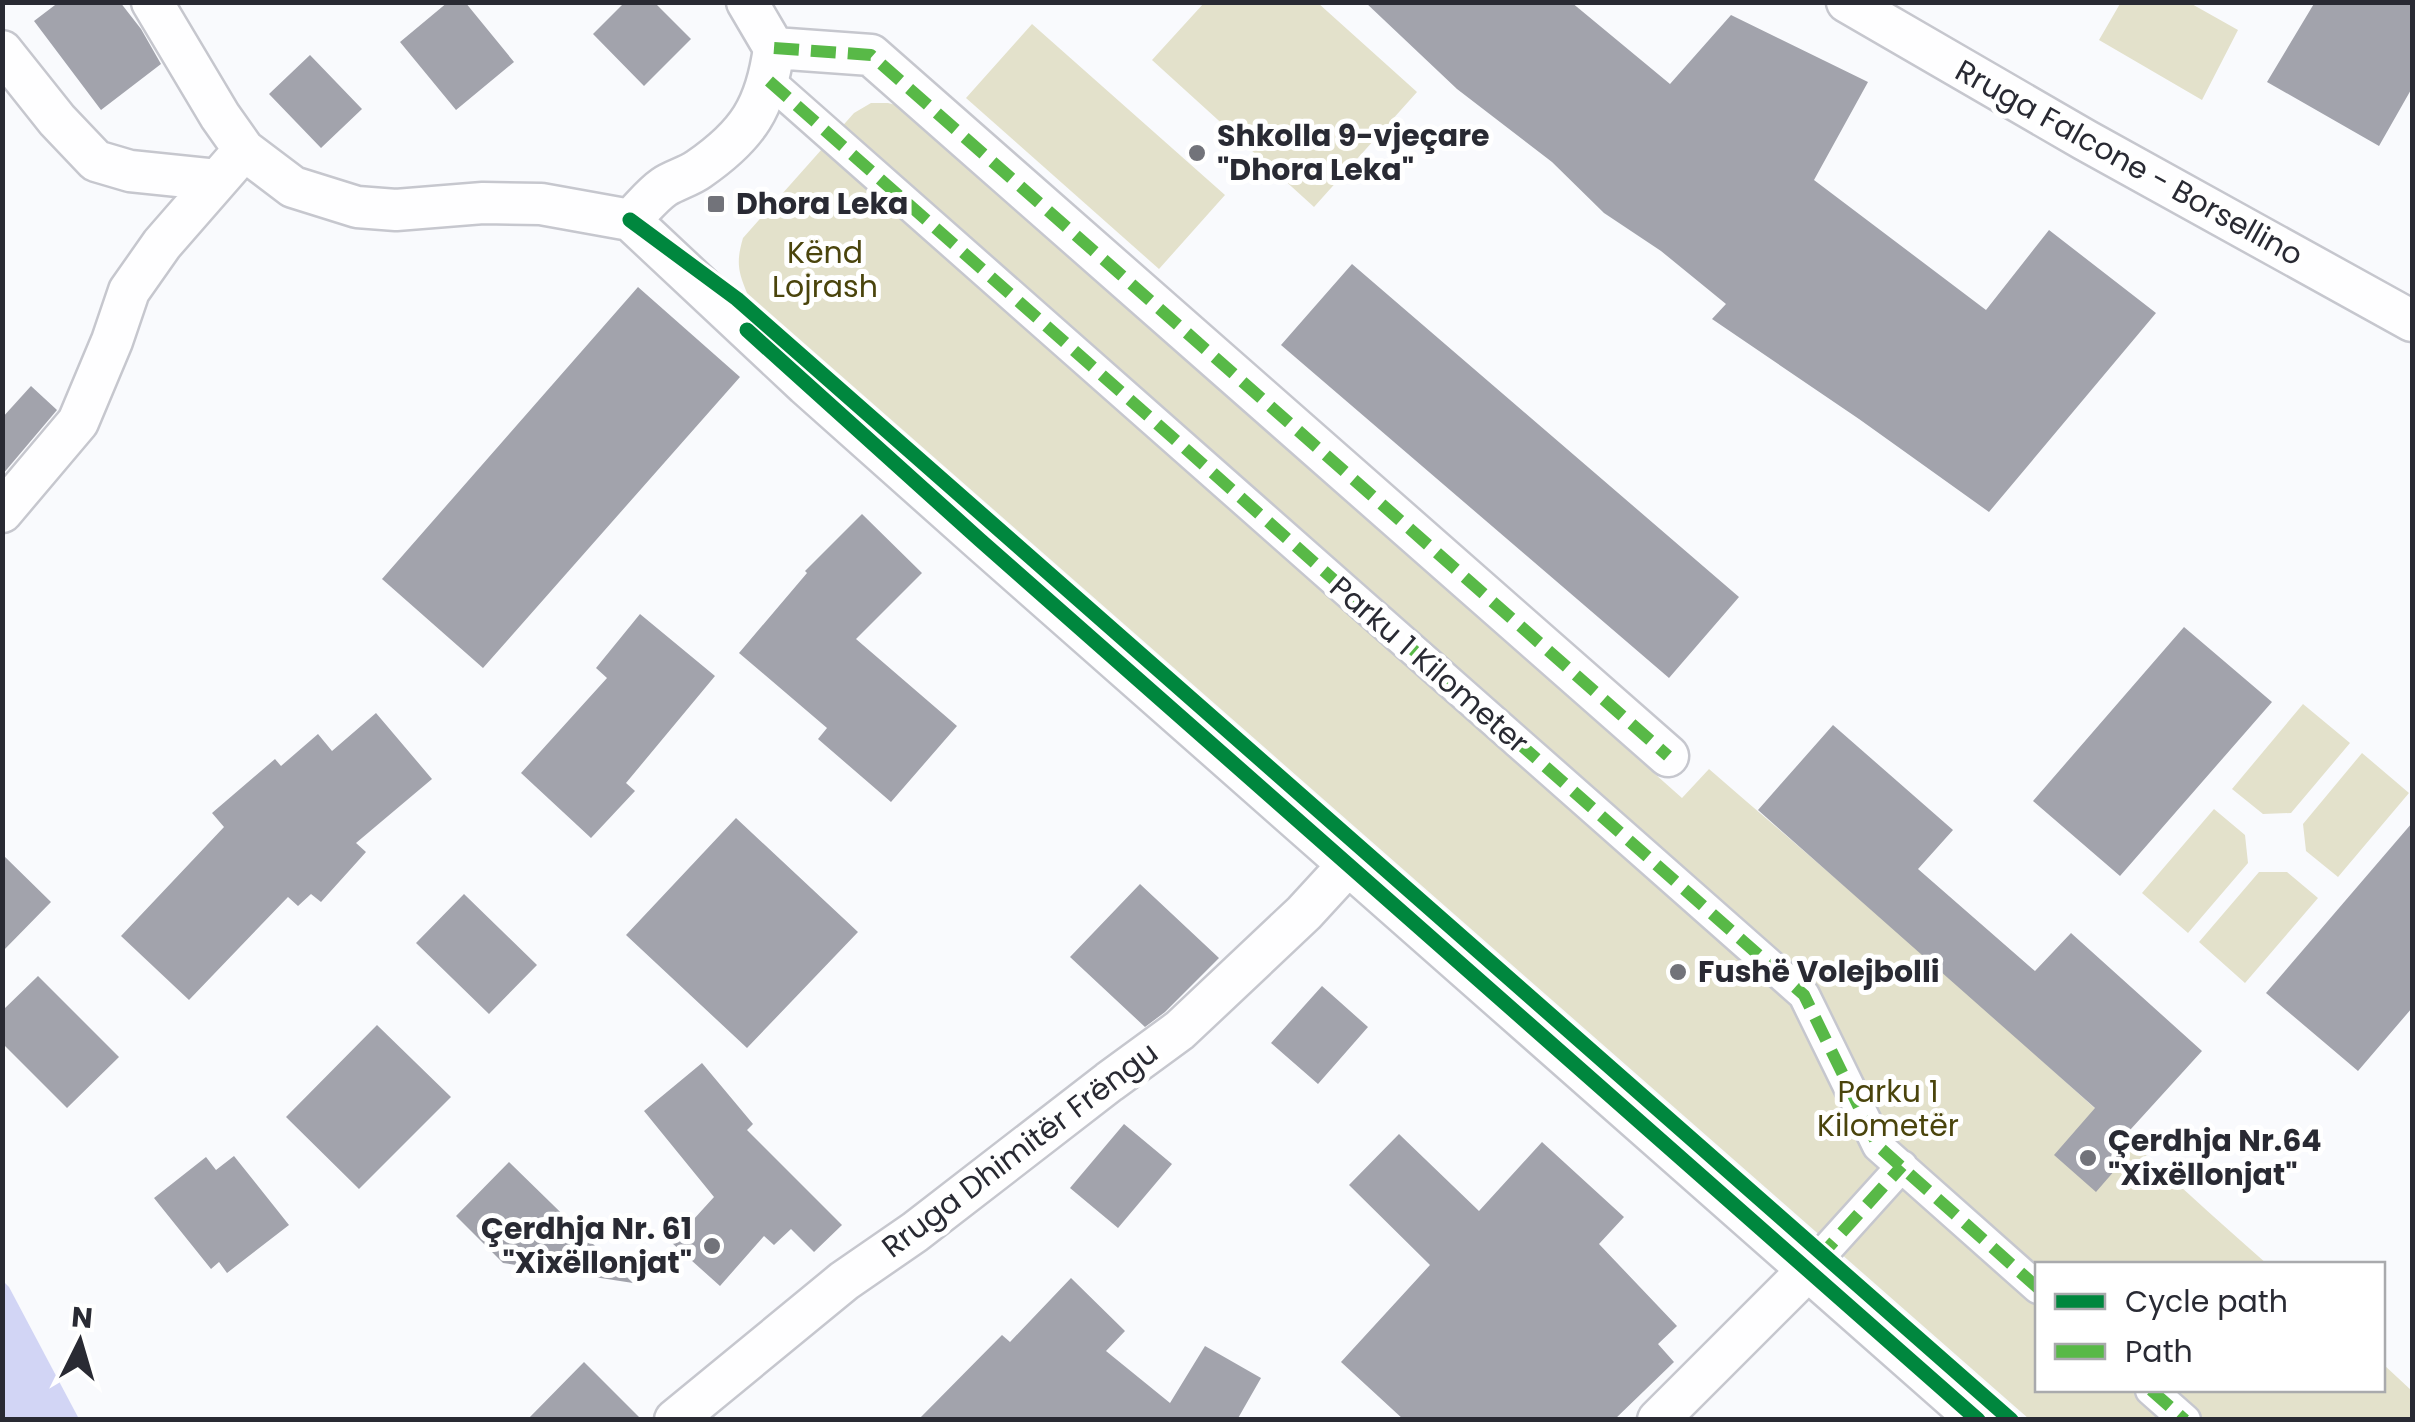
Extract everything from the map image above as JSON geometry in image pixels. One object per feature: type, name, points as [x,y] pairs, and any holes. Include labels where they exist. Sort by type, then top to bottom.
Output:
[{"type":"street","points":[[152,2],[244,150],[293,187],[356,207],[396,210],[540,204],[630,220],[820,398],[1978,1420]]},
{"type":"street","points":[[630,220],[664,187],[695,172],[728,147],[754,117],[772,64],[747,2]]},
{"type":"street","name":"Rruga Falcone - Borsellino","points":[[1847,2],[2412,322]]},
{"type":"street","points":[[2,51],[56,120],[96,161],[130,171],[217,180]]},
{"type":"street","points":[[772,64],[871,55],[1668,756]]},
{"type":"street","name":"Parku 1 Kilometer","points":[[772,64],[1804,995],[1878,1146],[2035,1285]]},
{"type":"street","points":[[2,512],[78,422],[129,291],[162,244],[244,150]]},
{"type":"street","name":"Rruga Dhimitër Frëngu","points":[[675,1420],[844,1281],[915,1232],[1180,1030],[1350,864]]},
{"type":"street","points":[[1658,1420],[1807,1271],[1902,1166]]},
{"type":"street","points":[[2153,1392],[2184,1420]]},
{"type":"green space","points":[[2121,2],[2190,3],[2238,30],[2202,100],[2099,40]]},
{"type":"green space","points":[[1204,3],[1318,3],[1417,92],[1314,207],[1152,60]]},
{"type":"green space","points":[[1032,24],[1225,195],[1159,269],[966,98]]},
{"type":"green space","name":"Parku 1 Kilometër","points":[[871,103],[904,107],[1682,798],[1709,769],[1961,988],[2265,1262],[2035,1262],[2035,1392],[2385,1392],[2385,1366],[2412,1391],[2412,1419],[2029,1419],[747,293],[739,266],[743,238],[854,113]]},
{"type":"green space","points":[[2303,704],[2350,743],[2291,813],[2263,814],[2232,789]]},
{"type":"green space","points":[[2362,753],[2409,793],[2338,877],[2306,851],[2303,824]]},
{"type":"green space","points":[[2214,809],[2245,835],[2248,863],[2188,933],[2142,893]]},
{"type":"green space","points":[[2259,872],[2287,872],[2318,898],[2245,983],[2199,942]]},
{"type":"water","points":[[2,1280],[9,1287],[79,1419],[3,1419]]},
{"type":"building","points":[[59,2],[120,2],[161,64],[101,110],[34,21]]},
{"type":"building","points":[[448,2],[465,2],[514,62],[456,110],[400,42]]},
{"type":"building","points":[[625,2],[654,2],[691,39],[644,86],[593,34]]},
{"type":"building","points":[[1365,2],[1571,2],[1670,84],[1731,15],[1868,82],[1814,180],[1986,310],[2049,230],[2156,313],[1989,512],[1712,319],[1726,304],[1661,251],[1604,213],[1552,162],[1457,89]]},
{"type":"building","points":[[2315,2],[2412,2],[2412,88],[2379,146],[2267,82]]},
{"type":"building","points":[[310,55],[362,109],[321,148],[269,94]]},
{"type":"building","points":[[1352,264],[1739,597],[1669,678],[1281,345]]},
{"type":"building","points":[[638,287],[740,377],[483,668],[382,579]]},
{"type":"building","points":[[31,386],[57,410],[2,475],[2,418]]},
{"type":"building","points":[[862,514],[922,573],[856,639],[957,726],[891,802],[818,739],[827,728],[739,653],[805,571]]},
{"type":"building","points":[[640,614],[715,676],[626,783],[635,791],[591,838],[521,773],[607,678],[596,668]]},
{"type":"building","points":[[2184,627],[2272,702],[2120,876],[2033,801]]},
{"type":"building","points":[[376,713],[432,779],[356,843],[366,852],[321,902],[311,894],[298,906],[288,897],[189,1000],[121,936],[224,827],[212,813],[275,759],[281,766],[318,734],[332,751]]},
{"type":"building","points":[[1833,725],[1953,830],[1918,869],[2035,971],[2071,933],[2202,1051],[2110,1152],[2122,1162],[2096,1192],[2054,1155],[2095,1108],[1758,810]]},
{"type":"building","points":[[736,818],[858,932],[747,1048],[626,935]]},
{"type":"building","points":[[2412,823],[2412,1008],[2358,1071],[2266,993]]},
{"type":"building","points":[[2,854],[51,902],[2,952]]},
{"type":"building","points":[[1140,884],[1219,958],[1145,1027],[1070,957]]},
{"type":"building","points":[[464,894],[537,965],[489,1014],[416,943]]},
{"type":"building","points":[[38,976],[119,1057],[67,1108],[2,1043],[2,1011]]},
{"type":"building","points":[[1322,986],[1368,1027],[1318,1084],[1271,1043]]},
{"type":"building","points":[[377,1025],[451,1097],[359,1189],[286,1117]]},
{"type":"building","points":[[702,1063],[753,1124],[747,1130],[842,1225],[814,1252],[791,1229],[774,1245],[764,1236],[720,1286],[672,1243],[714,1197],[644,1111]]},
{"type":"building","points":[[1124,1124],[1172,1164],[1118,1228],[1070,1188]]},
{"type":"building","points":[[1399,1134],[1479,1211],[1542,1142],[1624,1217],[1599,1244],[1677,1326],[1658,1344],[1674,1362],[1614,1420],[1404,1420],[1341,1362],[1430,1265],[1349,1185]]},
{"type":"building","points":[[234,1156],[289,1225],[227,1273],[219,1262],[211,1269],[154,1198],[206,1157],[216,1170]]},
{"type":"building","points":[[509,1162],[633,1283],[503,1263],[456,1216]]},
{"type":"building","points":[[1071,1278],[1125,1331],[1106,1351],[1170,1403],[1205,1346],[1261,1378],[1237,1420],[918,1420],[1002,1335],[1010,1342]]},
{"type":"building","points":[[584,1362],[642,1420],[527,1420]]},
{"type":"marked path","points":[[774,48],[871,55],[1668,756]]},
{"type":"marked path","points":[[769,81],[1804,995],[1878,1146],[2035,1285]]},
{"type":"marked path","points":[[1817,1260],[1902,1166]]},
{"type":"marked path","points":[[2153,1392],[2185,1420]]},
{"type":"cycle path","points":[[630,220],[737,299],[2011,1420]]},
{"type":"cycle path","points":[[747,330],[1978,1420]]},
{"type":"place","name":"Shkolla 9-vjeçare \"Dhora Leka\"","points":[[1197,153]]},
{"type":"place","name":"Dhora Leka","points":[[716,204]]},
{"type":"place","name":"Fushë Volejbolli","points":[[1678,972]]},
{"type":"place","name":"Çerdhja Nr.64 \"Xixëllonjat\"","points":[[2088,1158]]},
{"type":"place","name":"Çerdhja Nr. 61 \"Xixëllonjat\"","points":[[712,1246]]},
{"type":"park label","name":"Kënd Lojrash","points":[[825,270]]}]
